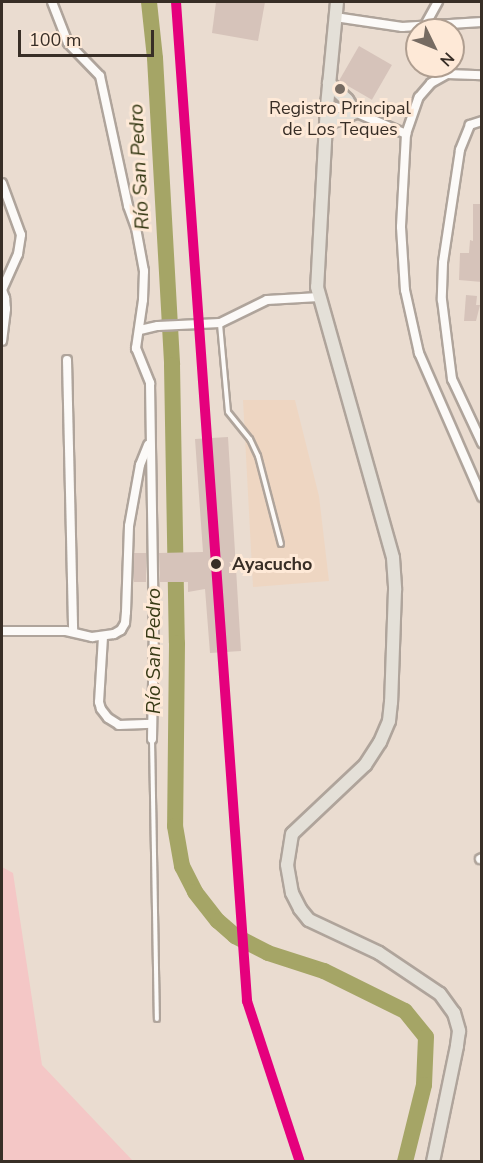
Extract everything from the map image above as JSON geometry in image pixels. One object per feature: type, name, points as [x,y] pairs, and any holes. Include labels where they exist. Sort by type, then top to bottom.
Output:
[{"type":"main road","points":[[337,2],[327,105],[319,297],[393,558],[395,590],[391,702],[389,721],[380,742],[365,765],[292,834],[287,865],[292,893],[309,920],[379,953],[440,994],[454,1013],[459,1030],[457,1046],[433,1161]]},
{"type":"main road","points":[[326,124],[355,112],[347,100],[329,83]]},
{"type":"street","points":[[52,2],[68,43],[95,68],[104,85],[128,206],[139,241],[144,271],[140,330],[136,348],[150,383],[154,626],[152,740]]},
{"type":"street","points":[[429,18],[438,2]]},
{"type":"street","points":[[335,17],[405,27]]},
{"type":"street","points":[[465,23],[482,22]]},
{"type":"street","points":[[482,75],[447,74],[431,83],[419,97],[406,134],[401,227],[405,290],[419,353],[482,497]]},
{"type":"street","points":[[327,105],[355,112],[406,134]]},
{"type":"street","points":[[482,121],[470,125],[460,150],[443,263],[442,300],[452,379],[482,443]]},
{"type":"street","points":[[2,183],[21,235],[18,254],[2,290],[6,309],[2,341]]},
{"type":"street","points":[[140,330],[158,326],[220,323],[267,300],[319,297]]},
{"type":"street","points":[[67,360],[65,377],[73,632]]},
{"type":"street","points":[[2,632],[73,632],[103,637],[114,634],[125,623],[129,526],[140,465],[150,442]]},
{"type":"street","points":[[103,637],[99,702],[101,709],[108,718],[119,725],[152,724]]},
{"type":"lane","points":[[220,323],[228,412],[250,439],[258,456],[281,544]]},
{"type":"lane","points":[[152,740],[158,1019]]},
{"type":"shaded area","points":[[243,400],[295,400],[319,496],[329,581],[253,587]]},
{"type":"shaded area","points":[[2,867],[13,873],[42,1065],[133,1161],[2,1161]]},
{"type":"building","points":[[216,2],[265,2],[258,41],[212,33]]},
{"type":"building","points":[[359,46],[392,65],[372,100],[339,81]]},
{"type":"building","points":[[473,204],[482,204],[482,282],[459,280],[460,253],[469,253],[470,240],[473,241]]},
{"type":"building","points":[[466,295],[477,296],[476,305],[480,305],[476,321],[464,321]]},
{"type":"building","points":[[228,437],[241,651],[210,653],[205,589],[188,592],[188,582],[160,582],[159,553],[203,552],[195,439]]},
{"type":"building","points":[[134,553],[146,553],[146,582],[134,582]]},
{"type":"waterway","name":"Río San Pedro","points":[[149,2],[155,58],[172,365],[177,643],[175,826],[182,866],[195,892],[218,921],[235,936],[268,953],[324,971],[405,1011],[426,1037],[424,1085],[405,1162]]},
{"type":"transit line","points":[[176,2],[247,1001],[300,1162]]},
{"type":"place","name":"Registro Principal de Los Teques","points":[[340,89]]},
{"type":"place","name":"Ayacucho","points":[[216,564]]}]
